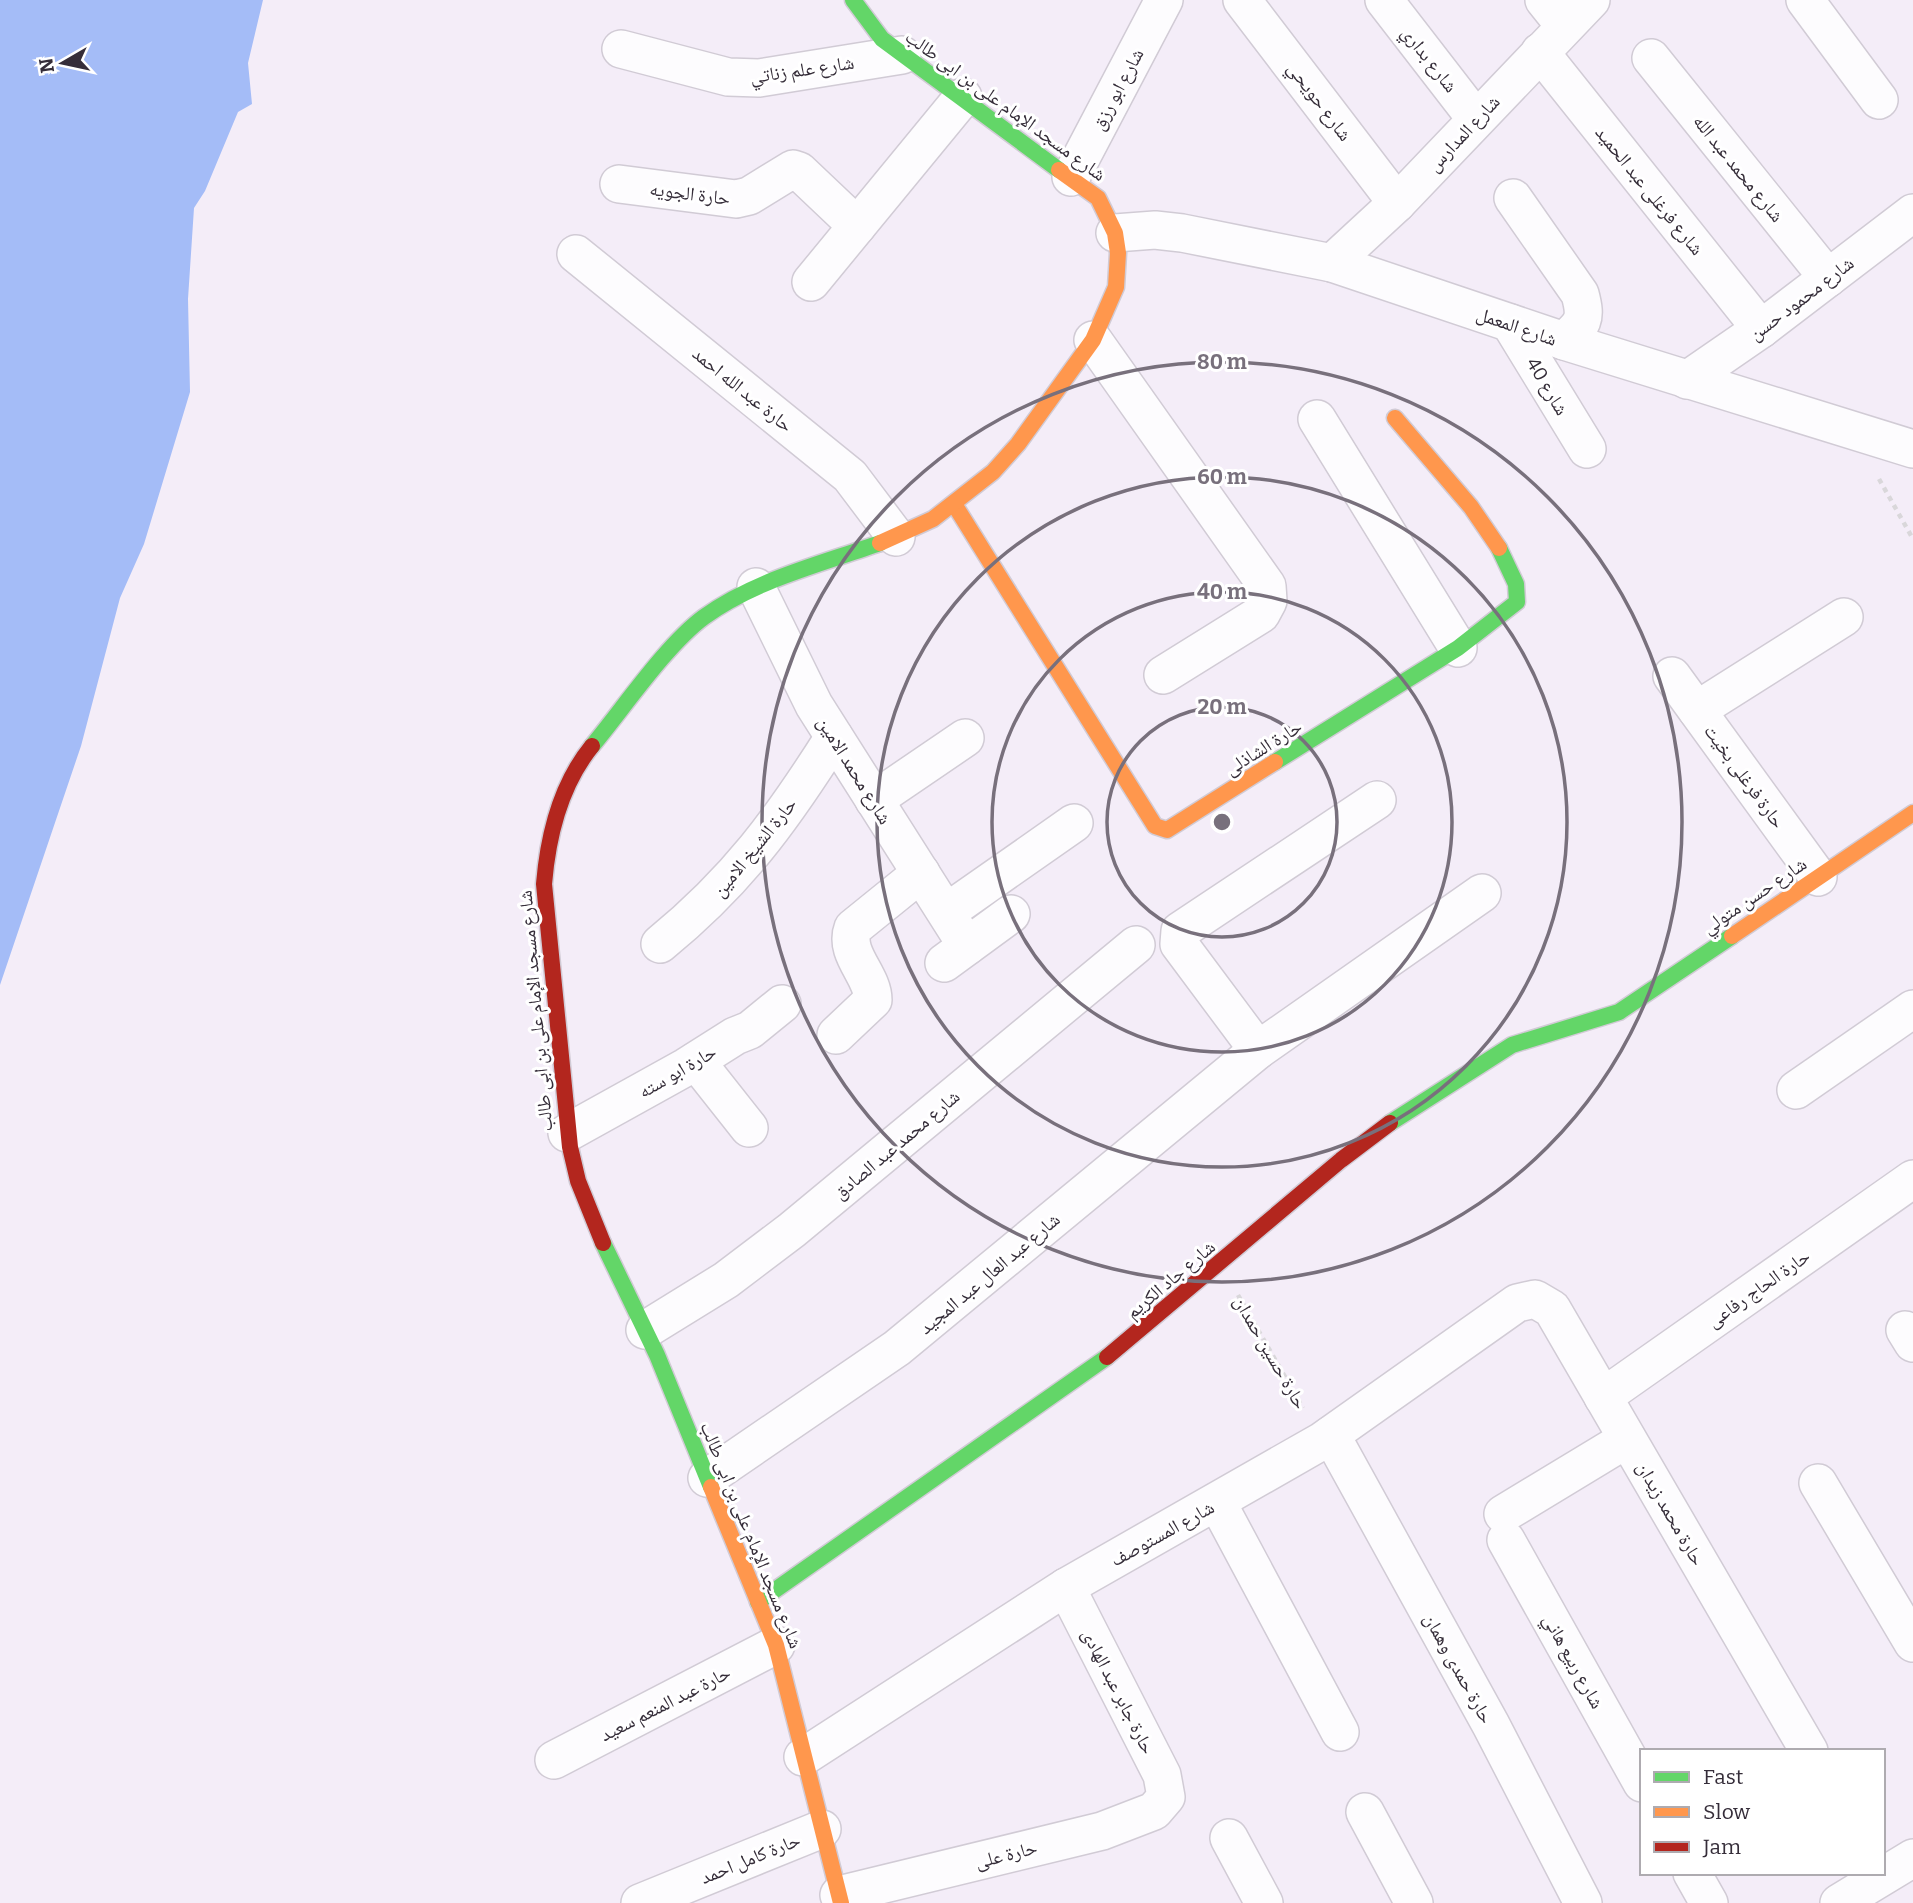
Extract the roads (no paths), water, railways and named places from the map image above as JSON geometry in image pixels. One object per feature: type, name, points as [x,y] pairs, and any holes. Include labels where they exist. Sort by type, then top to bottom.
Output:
[{"type":"street","name":"شارع مسجد الإمام على بن ابى طالب","points":[[840,1899],[776,1645],[645,1330],[593,1223],[578,1181],[567,1133],[544,884],[555,820],[582,758],[665,657],[704,617],[756,587],[896,537],[954,504],[993,472],[1018,444],[1093,340],[1116,287],[1118,253],[1115,233],[1098,198],[902,55],[865,21],[853,0]]},
{"type":"street","name":"شارع ابو رزق","points":[[1071,177],[1164,0]]},
{"type":"street","name":"شارع حويحي","points":[[1242,0],[1397,203]]},
{"type":"street","name":"شارع بداري","points":[[1384,0],[1476,119]]},
{"type":"street","name":"شارع المدارس","points":[[1332,263],[1397,203],[1540,52],[1554,13],[1591,0]]},
{"type":"street","points":[[1805,0],[1879,100]]},
{"type":"street","name":"شارع علم زناتي","points":[[621,50],[729,78],[759,78],[902,55]]},
{"type":"street","name":"شارع فرغلى عبد الحميد","points":[[1540,52],[1761,329]]},
{"type":"street","name":"شارع محمد عبد الله","points":[[1651,58],[1828,278]]},
{"type":"street","points":[[811,282],[963,97]]},
{"type":"street","name":"حارة الجويه","points":[[619,184],[736,199],[749,197],[793,169],[799,171],[857,226]]},
{"type":"street","points":[[1513,198],[1580,294],[1584,311],[1582,325],[1564,341]]},
{"type":"street","name":"شارع محمود حسن","points":[[1687,380],[1761,329],[1913,213]]},
{"type":"street","name":"شارع المعمل","points":[[1115,233],[1155,230],[1182,233],[1332,263],[1564,341],[1913,449]]},
{"type":"street","name":"حارة عبد الله احمد","points":[[576,254],[850,476],[896,537]]},
{"type":"street","name":"شارع 40","points":[[1510,323],[1587,449]]},
{"type":"street","points":[[1093,340],[1267,586],[1268,594],[1261,614],[1163,676]]},
{"type":"street","name":"حارة الشاذلى","points":[[954,504],[1151,820],[1160,829],[1174,828],[1458,648],[1517,602],[1518,584],[1476,512],[1395,418]]},
{"type":"street","points":[[1317,419],[1458,648]]},
{"type":"street","name":"شارع محمد الامين","points":[[756,587],[814,705],[947,912],[956,954],[1011,914]]},
{"type":"street","points":[[1696,710],[1844,617]]},
{"type":"street","name":"حارة فرغلى بخيت","points":[[1672,676],[1818,877]]},
{"type":"street","name":"حارة الشيخ الامين","points":[[660,944],[702,909],[740,871],[800,791],[834,737]]},
{"type":"street","points":[[874,800],[965,738]]},
{"type":"street","points":[[1258,1051],[1179,944],[1180,931],[1377,800]]},
{"type":"street","name":"شارع حسن متولي","points":[[1619,1012],[1913,813]]},
{"type":"street","points":[[947,912],[1074,823]]},
{"type":"street","points":[[836,1035],[873,1000],[852,948],[853,928],[921,873]]},
{"type":"street","name":"شارع عبد العال عبد المجيد","points":[[707,1478],[897,1348],[1258,1051],[1482,893]]},
{"type":"street","name":"شارع محمد عبد الصادق","points":[[645,1330],[726,1280],[792,1230],[1136,945]]},
{"type":"street","name":"حارة ابو سته","points":[[567,1133],[759,1025],[782,1003]]},
{"type":"street","points":[[1796,1090],[1913,1009]]},
{"type":"street","name":"شارع جاد الكريم","points":[[758,1602],[1093,1369],[1341,1160],[1399,1116],[1512,1045],[1619,1012]]},
{"type":"street","points":[[696,1061],[749,1128]]},
{"type":"street","name":"حارة الحاج رفاعى","points":[[1603,1397],[1913,1179]]},
{"type":"street","name":"حارة محمد زيدان","points":[[1517,1303],[1535,1299],[1552,1309],[1809,1749]]},
{"type":"street","name":"شارع المستوصف","points":[[803,1757],[1066,1587],[1327,1438],[1517,1303]]},
{"type":"street","name":"حارة حمدى وهمان","points":[[1327,1438],[1491,1725],[1583,1903]]},
{"type":"street","name":"شارع ربيع هاني","points":[[1628,1439],[1505,1527],[1640,1779]]},
{"type":"street","points":[[1818,1483],[1913,1643]]},
{"type":"street","points":[[1217,1502],[1340,1732]]},
{"type":"street","name":"حارة جابر عبد الهادى","points":[[1066,1587],[1162,1775],[1166,1797]]},
{"type":"street","name":"حارة عبد المنعم سعيد","points":[[554,1760],[776,1645]]},
{"type":"street","name":"حارة على","points":[[840,1899],[1102,1831],[1154,1811],[1166,1797]]},
{"type":"street","points":[[1365,1812],[1415,1903]]},
{"type":"street","name":"حارة كامل احمد","points":[[640,1903],[822,1829]]},
{"type":"street","points":[[1229,1838],[1264,1903]]},
{"type":"street","points":[[1693,1875],[1709,1903]]},
{"type":"street","points":[[1839,1903],[1883,1875]]},
{"type":"water","points":[[0,0],[263,0],[248,63],[252,104],[238,112],[205,191],[194,208],[188,299],[190,392],[144,544],[120,598],[81,746],[0,985]]}]
